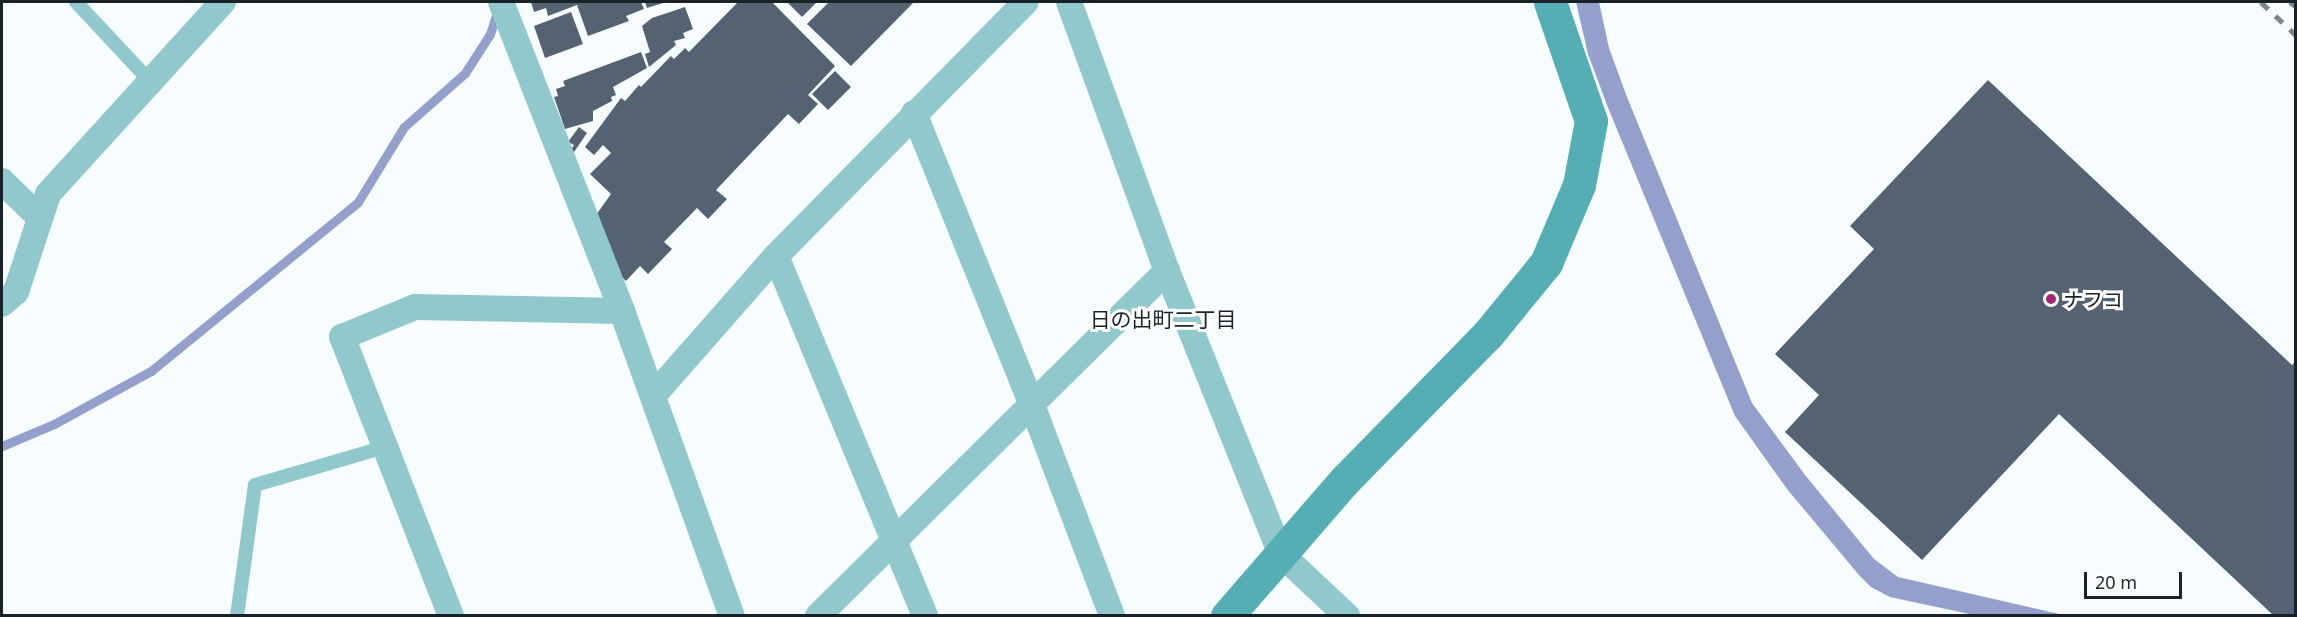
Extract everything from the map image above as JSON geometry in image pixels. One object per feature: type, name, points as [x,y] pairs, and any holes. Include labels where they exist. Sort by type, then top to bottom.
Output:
[{"type":"street","points":[[2,304],[16,292],[48,194],[149,80],[223,2]]},
{"type":"street","points":[[501,2],[622,311],[732,615]]},
{"type":"street","points":[[653,396],[776,256],[914,113],[1026,2]]},
{"type":"street","points":[[1069,2],[1167,271],[1281,554],[1347,615]]},
{"type":"street","points":[[1227,615],[1345,480],[1488,334],[1546,263],[1580,185],[1591,121],[1550,2]]},
{"type":"street","points":[[914,113],[1032,405],[1112,615]]},
{"type":"street","points":[[2,181],[40,218]]},
{"type":"street","points":[[776,256],[896,539],[925,615]]},
{"type":"street","points":[[818,615],[1167,271]]},
{"type":"street","points":[[451,615],[342,336],[415,307],[622,311]]},
{"type":"lane","points":[[76,2],[149,80]]},
{"type":"lane","points":[[237,615],[255,485],[385,447]]},
{"type":"water","points":[[1576,2],[1599,2],[1609,48],[1627,97],[1752,403],[1805,475],[1874,559],[1898,577],[2064,615],[1974,615],[1890,597],[1871,587],[1859,575],[1787,489],[1735,416],[1607,105],[1588,54]]},
{"type":"building","points":[[531,2],[641,2],[644,9],[626,16],[629,21],[588,36],[577,5],[548,16],[546,8],[534,12]]},
{"type":"building","points":[[645,2],[666,2],[647,8]]},
{"type":"building","points":[[738,2],[772,2],[835,66],[808,95],[818,104],[799,124],[788,114],[716,190],[727,199],[708,219],[697,208],[664,242],[672,249],[648,274],[640,266],[626,281],[620,275],[596,215],[611,194],[590,174],[611,153],[603,145],[594,155],[585,147],[621,98],[625,101],[671,56],[674,59],[685,48],[689,52]]},
{"type":"building","points":[[787,2],[817,2],[802,17]]},
{"type":"building","points":[[829,2],[914,2],[851,66],[807,24]]},
{"type":"building","points":[[685,7],[693,29],[683,33],[685,38],[674,41],[676,45],[649,67],[645,54],[650,52],[642,26],[652,18]]},
{"type":"building","points":[[571,12],[583,44],[545,58],[534,26]]},
{"type":"building","points":[[641,52],[647,68],[613,87],[616,95],[611,97],[612,101],[593,111],[593,121],[565,129],[554,97],[558,96],[556,89],[565,86],[563,81]]},
{"type":"building","points":[[835,71],[851,87],[828,110],[812,94]]},
{"type":"building","points":[[1988,80],[2292,365],[2296,361],[2296,616],[2274,616],[2059,414],[1922,560],[1785,432],[1819,395],[1775,354],[1874,249],[1850,226]]},
{"type":"building","points":[[579,127],[587,133],[574,152],[571,150],[574,145],[568,142]]},
{"type":"waterway","points":[[2,446],[54,424],[151,371],[358,202],[404,127],[465,73],[490,34],[498,10]]},
{"type":"railway","points":[[2261,2],[2296,35]]},
{"type":"railway","points":[[2290,2],[2296,6]]},
{"type":"place","name":"ナフコ","points":[[2051,299]]},
{"type":"district","name":"日の出町二丁目","points":[[1163,319]]}]
